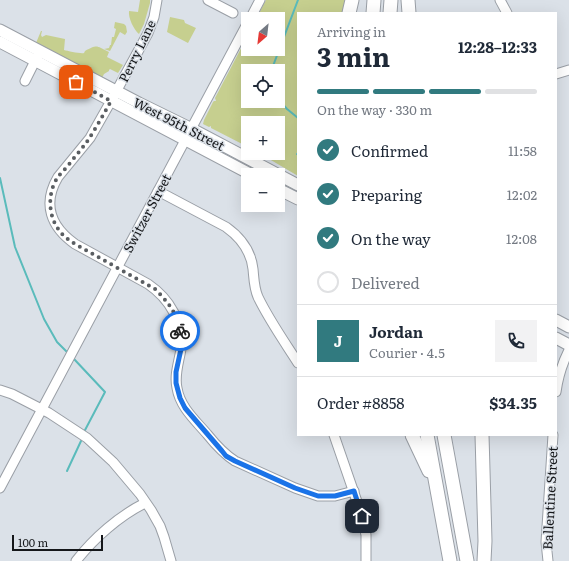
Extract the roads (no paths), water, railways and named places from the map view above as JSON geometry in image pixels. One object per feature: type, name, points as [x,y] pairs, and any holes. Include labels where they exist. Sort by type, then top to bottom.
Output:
[{"type":"highway","points":[[349,12],[352,0]]},
{"type":"highway","points":[[373,12],[374,0]]},
{"type":"highway","points":[[390,12],[391,0]]},
{"type":"highway","points":[[408,0],[409,12]]},
{"type":"highway","points":[[412,436],[437,489]]},
{"type":"highway","points":[[427,436],[450,561]]},
{"type":"highway","points":[[444,436],[467,561]]},
{"type":"highway","points":[[482,436],[484,561]]},
{"type":"main road","name":"West 95th Street","points":[[0,30],[37,56]]},
{"type":"main road","name":"West 95th Street","points":[[0,42],[37,56],[114,96],[186,140],[241,169]]},
{"type":"main road","name":"West 95th Street","points":[[114,96],[192,129],[297,184]]},
{"type":"main road","points":[[285,192],[297,198]]},
{"type":"main road","points":[[557,321],[569,327]]},
{"type":"main road","points":[[557,339],[569,345]]},
{"type":"street","name":"Perry Lane","points":[[157,0],[154,17],[148,33],[114,96],[90,138],[54,183],[50,202],[54,222],[66,238],[155,289],[164,297],[171,307],[178,323],[181,338],[181,349],[176,372],[177,389],[180,398],[193,419],[226,456],[295,488],[318,496],[335,496],[354,491]]},
{"type":"street","points":[[208,0],[233,13]]},
{"type":"street","points":[[254,12],[260,0]]},
{"type":"street","points":[[503,1],[507,12]]},
{"type":"street","name":"Switzer Street","points":[[0,486],[241,35]]},
{"type":"street","points":[[24,81],[37,56]]},
{"type":"street","points":[[557,74],[569,70]]},
{"type":"street","points":[[158,191],[226,227],[234,232],[241,240],[251,258],[256,294],[297,361]]},
{"type":"street","points":[[557,387],[560,371],[569,350]]},
{"type":"street","points":[[0,390],[12,394],[49,413],[87,438],[121,471],[150,510],[162,531],[171,561]]},
{"type":"street","points":[[334,436],[362,516],[366,536],[366,561]]},
{"type":"street","name":"Ballentine Street","points":[[548,561],[546,542],[553,436]]},
{"type":"street","points":[[76,561],[90,545],[110,527],[138,506],[145,503]]},
{"type":"waterway","points":[[274,64],[298,0]]},
{"type":"waterway","points":[[285,107],[297,117]]},
{"type":"waterway","points":[[0,178],[15,247],[44,319],[57,342],[67,352]]},
{"type":"waterway","points":[[74,359],[105,392],[84,432]]},
{"type":"waterway","points":[[67,471],[81,441]]}]
